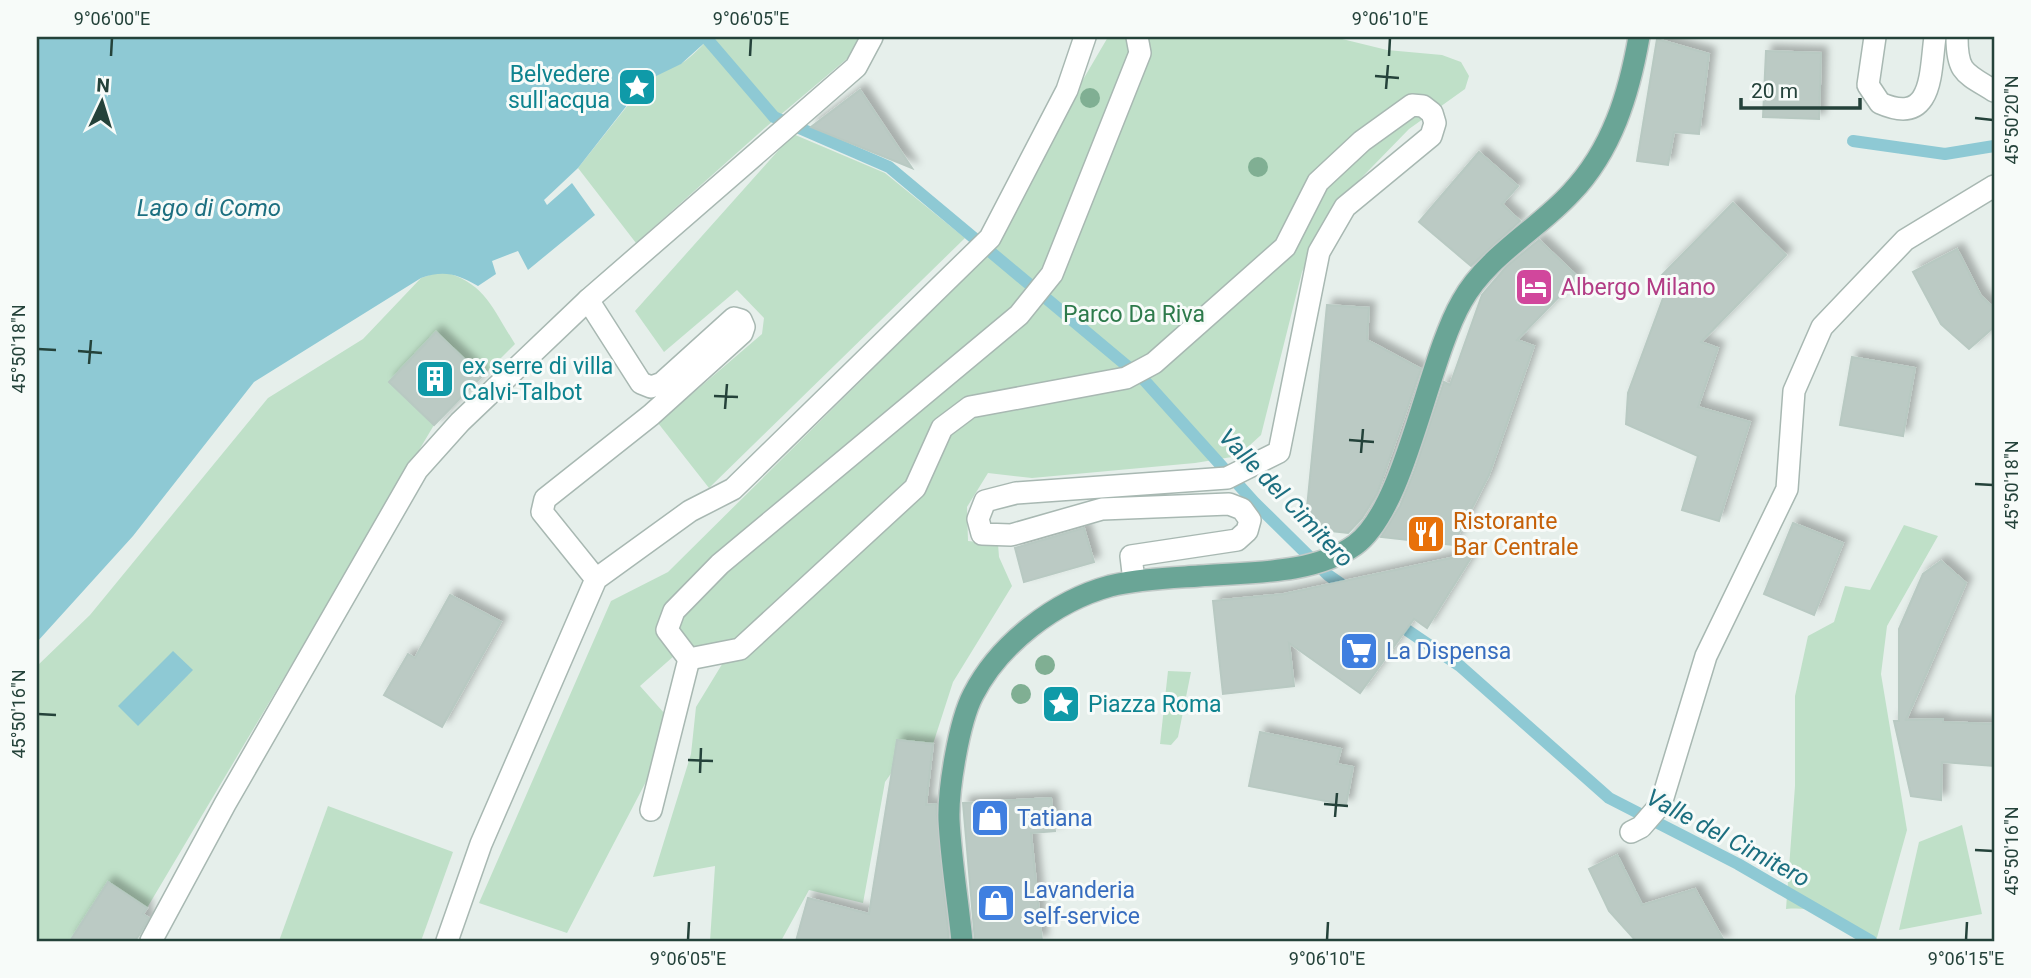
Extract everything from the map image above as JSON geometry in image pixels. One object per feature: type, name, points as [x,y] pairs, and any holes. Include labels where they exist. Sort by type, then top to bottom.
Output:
[{"type":"main road","points":[[962,941],[949,819],[951,782],[972,696],[996,661],[1024,633],[1071,600],[1134,581],[1296,566],[1321,560],[1354,545],[1377,523],[1392,491],[1449,326],[1464,297],[1487,269],[1571,193],[1595,162],[1616,125],[1629,86],[1639,37]]},
{"type":"street","points":[[151,941],[225,803],[417,470],[460,422],[588,300],[856,67],[872,37]]},
{"type":"street","points":[[447,941],[481,844],[596,579],[690,511],[733,489],[983,244],[1067,90],[1085,37]]},
{"type":"street","points":[[689,659],[667,630],[674,611],[720,564],[845,463],[1024,308],[1052,274],[1140,53],[1137,37]]},
{"type":"street","points":[[1875,37],[1868,85],[1880,103],[1902,109],[1912,107],[1928,92],[1935,37]]},
{"type":"street","points":[[1957,37],[1957,62],[1963,72],[1994,91]]},
{"type":"street","points":[[689,659],[740,649],[915,488],[942,428],[970,407],[1126,378],[1154,363],[1285,247],[1318,182],[1362,141],[1412,105],[1423,106],[1432,113],[1435,123],[1431,136],[1345,207],[1319,252],[1279,452],[1227,478],[1016,493],[985,501],[978,519],[982,534],[1011,535],[1102,509],[1228,504],[1242,509],[1250,520],[1247,531],[1237,540],[1130,556],[1134,581]]},
{"type":"street","points":[[1636,829],[1661,804],[1706,656],[1787,489],[1794,391],[1822,327],[1905,240],[1994,186]]},
{"type":"street","points":[[588,300],[641,383],[651,387],[662,383],[734,318],[741,320],[744,327],[742,334],[651,415],[545,499],[542,512],[549,523],[596,579]]},
{"type":"street","points":[[651,810],[689,659]]},
{"type":"green space","points":[[711,37],[863,37],[855,52],[636,243],[578,168],[628,105],[622,96],[623,78],[682,63]]},
{"type":"green space","name":"Parco Da Riva","points":[[1108,37],[1334,37],[1387,50],[1442,55],[1461,62],[1469,76],[1465,89],[1409,129],[1335,205],[1302,272],[1261,435],[1238,456],[1195,463],[1032,478],[988,473],[967,507],[968,541],[998,544],[999,557],[1012,586],[953,682],[933,744],[897,740],[892,772],[885,782],[863,903],[809,890],[781,941],[710,941],[715,866],[653,877],[691,754],[696,707],[724,661],[675,655],[640,686],[665,714],[650,774],[567,933],[479,903],[611,601],[668,572],[995,248],[1067,107]]},
{"type":"green space","points":[[793,134],[885,173],[965,238],[709,488],[658,423],[762,334],[764,318],[737,290],[664,352],[635,311]]},
{"type":"green space","points":[[441,271],[478,289],[515,344],[434,425],[147,908],[108,882],[69,941],[37,941],[37,666],[90,615],[268,398],[363,339],[421,278]]},
{"type":"green space","points":[[1904,525],[1938,536],[1887,626],[1881,674],[1907,830],[1876,941],[1867,941],[1848,926],[1820,912],[1786,909],[1795,786],[1795,696],[1808,636],[1834,622],[1845,586],[1870,590]]},
{"type":"green space","points":[[1168,671],[1191,672],[1178,737],[1171,745],[1160,744]]},
{"type":"green space","points":[[328,806],[453,852],[421,941],[279,941]]},
{"type":"green space","points":[[1962,825],[1982,914],[1899,930],[1919,842]]},
{"type":"water","name":"Lago di Como","points":[[37,37],[711,37],[681,64],[652,78],[637,71],[623,78],[622,96],[628,104],[578,168],[544,200],[547,205],[572,183],[595,215],[528,270],[518,251],[492,261],[496,274],[478,286],[450,274],[421,278],[254,382],[133,536],[37,642]]},
{"type":"water","points":[[173,651],[193,670],[138,726],[118,706]]},
{"type":"building","points":[[1657,39],[1709,54],[1699,134],[1674,132],[1668,165],[1637,161]]},
{"type":"building","points":[[1766,51],[1821,53],[1819,119],[1763,117]]},
{"type":"building","points":[[860,90],[912,168],[811,127]]},
{"type":"building","points":[[1479,152],[1518,186],[1502,204],[1520,221],[1471,266],[1419,222]]},
{"type":"building","points":[[1733,203],[1786,255],[1701,342],[1718,348],[1698,407],[1750,422],[1719,521],[1682,510],[1698,456],[1626,424],[1628,393],[1669,282],[1662,275]]},
{"type":"building","points":[[1539,240],[1578,277],[1517,340],[1534,346],[1489,475],[1453,545],[1381,537],[1400,506],[1444,382],[1450,385],[1482,295],[1507,266]]},
{"type":"building","points":[[1957,249],[1981,296],[1994,308],[1994,327],[1969,349],[1941,324],[1913,272]]},
{"type":"building","points":[[1327,305],[1369,308],[1367,340],[1421,369],[1377,494],[1362,518],[1348,533],[1305,528]]},
{"type":"building","name":"ex serre di villa Calvi-Talbot","points":[[436,332],[482,376],[434,425],[389,382]]},
{"type":"building","points":[[1852,357],[1915,368],[1903,436],[1840,425]]},
{"type":"building","points":[[1793,523],[1843,543],[1814,615],[1764,594]]},
{"type":"building","points":[[1084,528],[1094,562],[1024,582],[1015,548]]},
{"type":"building","points":[[1474,553],[1427,628],[1414,619],[1360,693],[1289,643],[1294,686],[1223,694],[1213,601],[1284,594]]},
{"type":"building","points":[[1941,561],[1966,583],[1906,720],[1943,719],[1943,722],[1994,724],[1994,766],[1942,762],[1941,800],[1911,796],[1894,721],[1899,721],[1899,629],[1923,574]]},
{"type":"building","points":[[450,595],[501,622],[442,727],[384,695],[408,654],[415,658]]},
{"type":"building","points":[[1260,732],[1341,749],[1337,764],[1353,767],[1346,805],[1249,786]]},
{"type":"building","points":[[897,740],[933,744],[926,805],[936,804],[949,941],[796,941],[808,898],[869,914]]},
{"type":"building","points":[[1051,798],[1055,831],[1031,833],[1042,941],[975,941],[963,803]]},
{"type":"building","points":[[1617,855],[1642,905],[1695,889],[1724,941],[1636,941],[1609,911],[1589,869]]},
{"type":"building","points":[[108,882],[147,908],[143,914],[149,918],[139,935],[135,941],[70,941]]},
{"type":"waterway","name":"Valle del Cimitero","points":[[708,40],[774,117],[889,167],[1145,381],[1254,502],[1328,575],[1351,591]]},
{"type":"waterway","points":[[1853,141],[1945,154],[1994,146]]},
{"type":"waterway","name":"Valle del Cimitero","points":[[1395,622],[1460,666],[1609,798],[1738,864],[1871,941]]},
{"type":"place","name":"Belvedere sull'acqua","points":[[637,87]]},
{"type":"place","name":"Albergo Milano","points":[[1534,287]]},
{"type":"place","name":"ex serre di villa Calvi-Talbot","points":[[435,379]]},
{"type":"place","name":"Ristorante Bar Centrale","points":[[1426,534]]},
{"type":"place","name":"La Dispensa","points":[[1359,651]]},
{"type":"place","name":"Piazza Roma","points":[[1061,704]]},
{"type":"place","name":"Tatiana","points":[[990,818]]},
{"type":"place","name":"Lavanderia self-service","points":[[996,903]]}]
